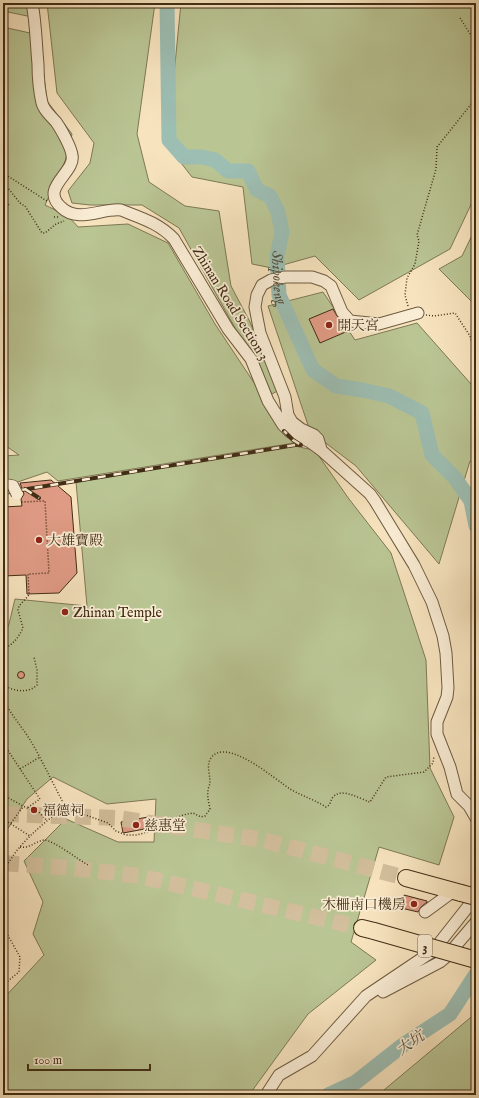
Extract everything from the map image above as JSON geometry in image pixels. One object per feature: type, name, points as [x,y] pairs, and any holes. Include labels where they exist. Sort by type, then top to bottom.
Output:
[{"type":"highway","points":[[406,878],[467,894]]},
{"type":"highway","name":"3","points":[[368,930],[476,960]]},
{"type":"street","points":[[32,3],[42,103],[46,111],[64,135],[72,155],[72,160],[54,192],[58,205],[69,213]]},
{"type":"street","name":"Zhinan Road Section 3","points":[[69,213],[84,215],[121,210],[158,225],[166,230],[174,239],[228,328],[251,359],[268,402],[283,425],[290,432],[310,442],[321,450],[370,494],[375,501],[414,564],[432,602],[443,636],[446,653],[448,688],[447,697],[437,722],[437,734],[450,767],[458,794],[469,806],[476,818]]},
{"type":"street","points":[[321,450],[318,440],[314,435],[301,429],[292,422],[288,415],[285,397],[260,333],[255,307],[257,295],[262,285],[271,280],[285,277],[312,277],[324,281],[331,286],[342,312],[350,321],[379,324],[415,314]]},
{"type":"street","points":[[266,1095],[279,1075],[312,1056],[366,996],[433,951],[474,899],[467,894],[425,912]]},
{"type":"street","points":[[355,1008],[440,962],[476,922]]},
{"type":"path","points":[[460,18],[476,43]]},
{"type":"path","points":[[476,98],[437,147],[436,169],[417,235],[419,242],[415,264],[407,278],[405,295],[415,314],[434,316],[455,313],[470,336],[476,359]]},
{"type":"path","points":[[3,173],[44,200],[58,205]]},
{"type":"path","points":[[3,182],[20,203],[25,206],[42,233],[45,233],[56,224],[68,220],[69,213]]},
{"type":"path","points":[[3,197],[9,205]]},
{"type":"path","points":[[3,649],[12,646],[23,628],[18,610],[19,606],[29,595],[28,574],[49,573],[45,501],[17,502],[11,488]]},
{"type":"path","points":[[3,685],[14,690],[27,690],[37,685],[37,670],[34,657]]},
{"type":"path","points":[[3,699],[11,714],[25,732],[40,757],[65,806],[74,811],[108,823],[116,830],[126,835],[137,835],[164,827],[172,823],[180,816],[187,814],[193,814],[201,817],[208,813],[210,809],[208,789],[210,783],[208,767],[210,759],[214,754],[221,751],[230,752],[244,758],[291,789],[326,807],[329,806],[334,797],[340,793],[347,793],[370,802],[386,777],[424,772],[433,763],[435,752]]},
{"type":"path","points":[[3,743],[40,799],[27,808]]},
{"type":"path","points":[[20,770],[40,757]]},
{"type":"path","points":[[3,795],[36,813],[38,811],[47,821]]},
{"type":"path","points":[[10,822],[23,806]]},
{"type":"path","points":[[3,874],[20,847],[30,836],[65,806]]},
{"type":"path","points":[[3,819],[30,836]]},
{"type":"path","points":[[20,847],[26,847],[40,841],[50,841],[88,865]]},
{"type":"path","points":[[3,924],[20,957],[19,972],[3,986]]},
{"type":"green space","points":[[3,3],[35,3],[37,18],[3,11]]},
{"type":"green space","points":[[47,3],[155,3],[137,134],[149,182],[185,206],[219,211],[231,286],[250,322],[279,390],[272,394],[179,228],[142,205],[90,205],[72,203],[68,191],[90,163],[94,143],[57,93]]},
{"type":"green space","points":[[181,3],[476,3],[476,194],[450,249],[359,300],[315,256],[272,268],[252,264],[243,187],[192,177],[167,145]]},
{"type":"green space","points":[[3,27],[39,35],[47,101],[72,134],[63,170],[45,205],[67,217],[78,227],[128,224],[168,243],[215,324],[294,443],[58,481],[47,472],[3,487],[3,456],[19,455],[3,444]]},
{"type":"green space","points":[[476,227],[476,306],[439,269],[462,256]]},
{"type":"green space","points":[[323,292],[355,340],[417,323],[471,384],[476,377],[476,463],[470,461],[439,564],[356,466],[310,431],[268,306]]},
{"type":"green space","points":[[295,446],[316,452],[349,499],[391,553],[426,660],[430,768],[454,817],[439,865],[379,847],[351,942],[376,960],[308,1014],[249,1095],[3,1095],[3,999],[44,955],[33,934],[43,902],[24,861],[66,819],[118,842],[154,842],[156,799],[107,804],[53,777],[27,799],[3,836],[3,637],[9,624],[15,599],[87,606],[76,482]]},
{"type":"green space","points":[[476,1013],[476,1095],[378,1095]]},
{"type":"building","name":"開天宮","points":[[333,309],[348,331],[320,343],[309,319]]},
{"type":"building","name":"大雄寶殿","points":[[51,480],[71,497],[77,573],[59,593],[27,594],[26,575],[3,576],[3,507],[22,506],[21,499],[24,494],[20,483]]},
{"type":"building","points":[[21,672],[24,675],[21,678],[18,675]]},
{"type":"building","name":"慈惠堂","points":[[148,817],[150,828],[123,833],[121,822]]},
{"type":"building","name":"木柵南口機房","points":[[404,895],[427,902],[418,912],[401,908]]},
{"type":"waterway","name":"Shipokeng","points":[[167,3],[169,140],[184,157],[202,157],[215,160],[228,171],[248,171],[257,190],[270,196],[278,212],[282,232],[277,257],[279,295],[313,370],[336,386],[389,396],[422,413],[432,455],[455,478],[471,501],[476,526]]},
{"type":"waterway","name":"大坑","points":[[328,1095],[356,1082],[403,1045],[450,1014],[476,974]]},
{"type":"tunnel","points":[[3,814],[118,818],[263,840],[406,878]]},
{"type":"tunnel","points":[[3,863],[72,868],[139,876],[362,928]]},
{"type":"railway","points":[[3,493],[301,445],[293,440],[284,431]]},
{"type":"railway","points":[[25,489],[39,498]]},
{"type":"place","name":"開天宮","points":[[329,325]]},
{"type":"place","name":"大雄寶殿","points":[[39,540]]},
{"type":"place","name":"Zhinan Temple","points":[[65,612]]},
{"type":"place","name":"福德祠","points":[[34,810]]},
{"type":"place","name":"慈惠堂","points":[[136,825]]},
{"type":"place","name":"木柵南口機房","points":[[414,904]]}]
